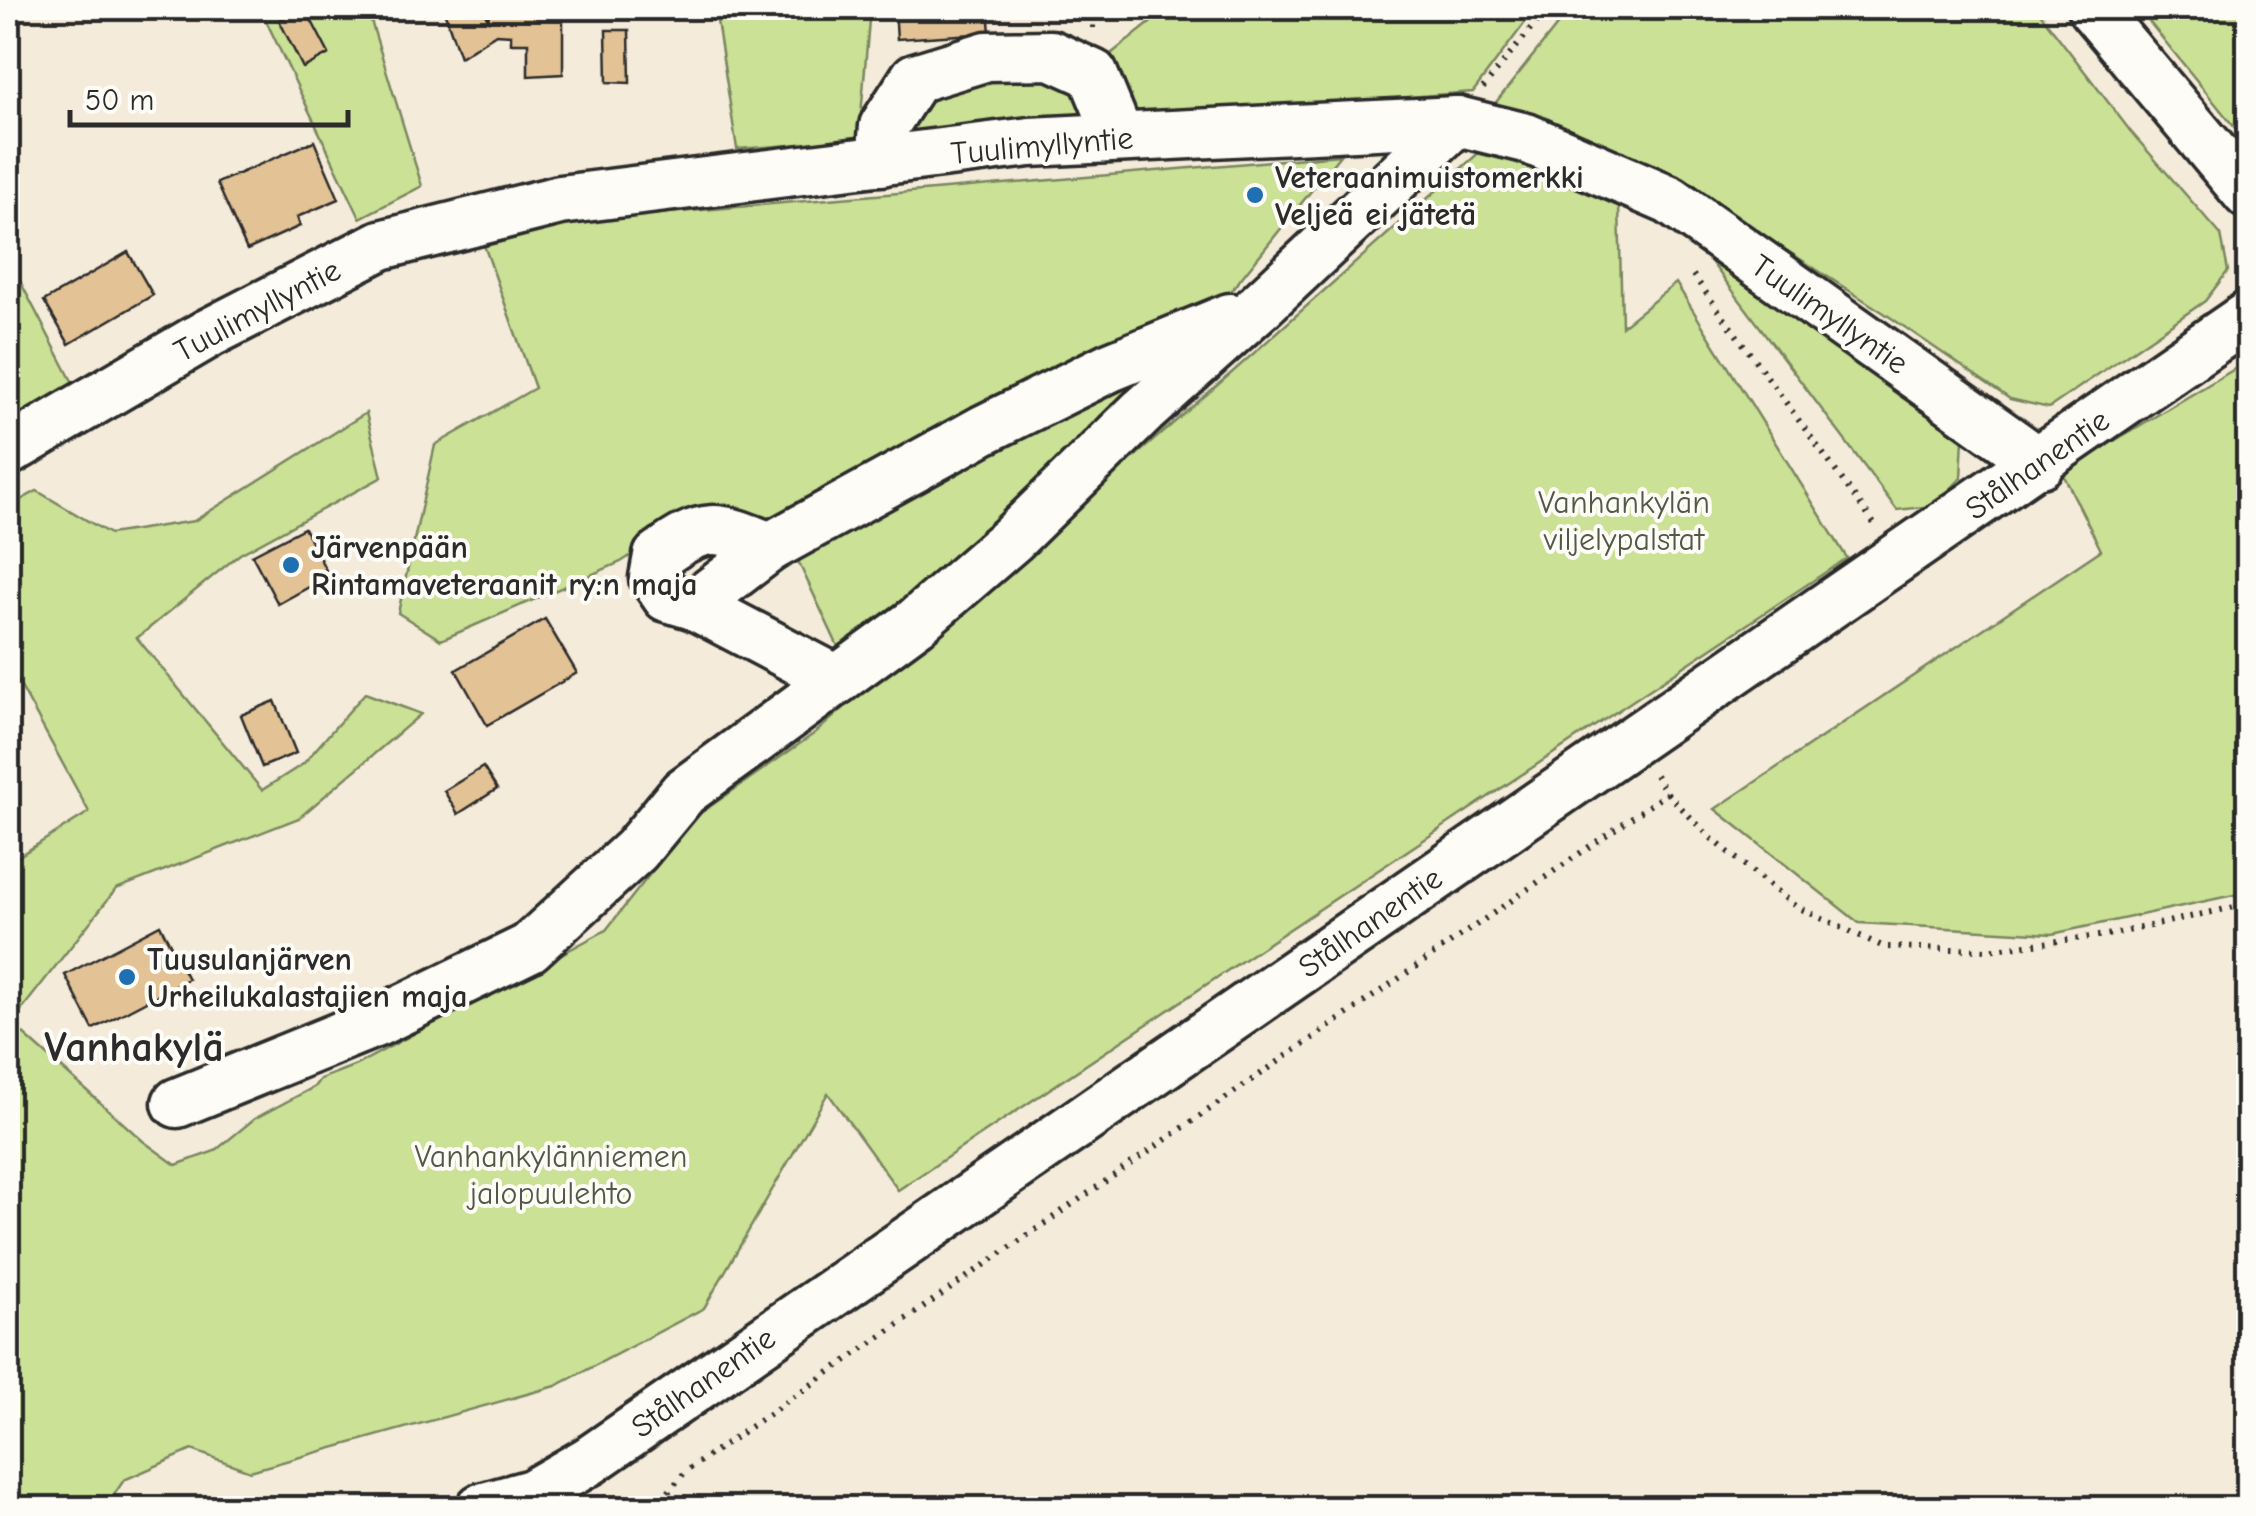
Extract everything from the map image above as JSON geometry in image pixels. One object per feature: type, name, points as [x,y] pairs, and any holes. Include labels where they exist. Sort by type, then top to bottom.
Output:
[{"type":"street","points":[[2092,8],[2248,194]]},
{"type":"street","points":[[881,160],[884,126],[915,78],[986,56],[1051,54],[1093,74],[1118,137]]},
{"type":"street","name":"Tuulimyllyntie","points":[[8,451],[209,333],[381,244],[560,200],[1030,142],[1457,121],[1526,138],[1670,200],[2040,463]]},
{"type":"street","points":[[176,1103],[379,1021],[529,948],[636,850],[684,792],[916,622],[1012,540],[1142,411],[1457,121]]},
{"type":"street","points":[[837,680],[694,605],[770,547],[982,430],[1110,366],[1260,306]]},
{"type":"street","name":"Stålhanentie","points":[[481,1508],[529,1501],[588,1462],[2248,316]]},
{"type":"path","points":[[1457,121],[1548,8]]},
{"type":"path","points":[[1694,275],[1899,559]]},
{"type":"path","points":[[1631,742],[1668,793],[1711,838],[1795,906],[1884,947],[1987,950],[2114,934],[2248,904]]},
{"type":"path","points":[[654,1508],[685,1472],[1668,793]]},
{"type":"green space","points":[[260,8],[367,8],[422,186],[360,218]]},
{"type":"green space","points":[[715,8],[870,8],[859,140],[737,149]]},
{"type":"green space","points":[[1169,8],[1536,8],[1473,92],[1128,119],[1102,61]]},
{"type":"green space","points":[[1571,8],[2036,8],[2131,132],[2221,235],[2228,271],[2205,301],[2049,408],[2010,399],[1677,180],[1493,106]]},
{"type":"green space","points":[[2138,8],[2248,8],[2248,144]]},
{"type":"green space","points":[[987,69],[1052,71],[1080,87],[1102,122],[901,141],[925,91]]},
{"type":"green space","points":[[1483,149],[1619,204],[1622,326],[1676,283],[1847,558],[898,1190],[828,1093],[704,1308],[556,1386],[250,1471],[192,1450],[124,1480],[105,1508],[8,1508],[8,863],[89,812],[8,663],[8,507],[37,491],[110,534],[194,521],[366,413],[382,477],[240,554],[137,638],[262,790],[303,764],[365,693],[421,714],[299,818],[116,889],[11,1023],[143,1141],[176,1165],[215,1151],[254,1119],[314,1087],[320,1079],[356,1065],[606,930],[695,817],[815,733],[1236,369]]},
{"type":"green space","points":[[1340,155],[1174,362],[982,540],[842,655],[798,561],[763,520],[694,514],[621,562],[441,640],[398,613],[435,445],[535,388],[484,245],[563,222]]},
{"type":"green space","points":[[1700,247],[1963,438],[1961,478],[1934,506],[1897,510]]},
{"type":"green space","points":[[8,258],[74,385],[8,422]]},
{"type":"green space","points":[[2248,361],[2248,892],[2052,934],[1859,923],[1715,809],[2101,550],[2062,472]]},
{"type":"building","points":[[305,8],[329,54],[303,68],[279,20]]},
{"type":"building","points":[[443,8],[483,8],[489,22],[488,8],[563,8],[563,74],[528,76],[528,43],[511,43],[511,35],[496,34],[460,57]]},
{"type":"building","points":[[895,8],[988,8],[990,33],[897,39]]},
{"type":"building","points":[[606,30],[629,30],[630,83],[607,82]]},
{"type":"building","points":[[314,141],[339,199],[297,217],[300,226],[247,250],[217,183]]},
{"type":"building","points":[[128,252],[153,295],[69,344],[44,301]]},
{"type":"building","name":"Järvenpään Rintamaveteraanit ry:n maja","points":[[304,528],[329,576],[278,604],[252,555]]},
{"type":"building","points":[[545,619],[577,673],[487,725],[456,670]]},
{"type":"building","points":[[275,701],[296,753],[262,767],[241,715]]},
{"type":"building","points":[[483,767],[497,789],[458,814],[444,791]]},
{"type":"building","name":"Tuusulanjärven Urheilukalastajien maja","points":[[160,925],[188,979],[93,1029],[65,975]]},
{"type":"place","name":"Veteraanimuistomerkki Veljeä ei jätetä","points":[[1255,195]]},
{"type":"place","name":"Järvenpään Rintamaveteraanit ry:n maja","points":[[291,565]]},
{"type":"place","name":"Tuusulanjärven Urheilukalastajien maja","points":[[127,977]]},
{"type":"district","name":"Vanhakylä","points":[[134,1046]]},
{"type":"park label","name":"Vanhankylän viljelypalstat","points":[[1624,520]]},
{"type":"park label","name":"Vanhankylänniemen jalopuulehto","points":[[551,1174]]}]
